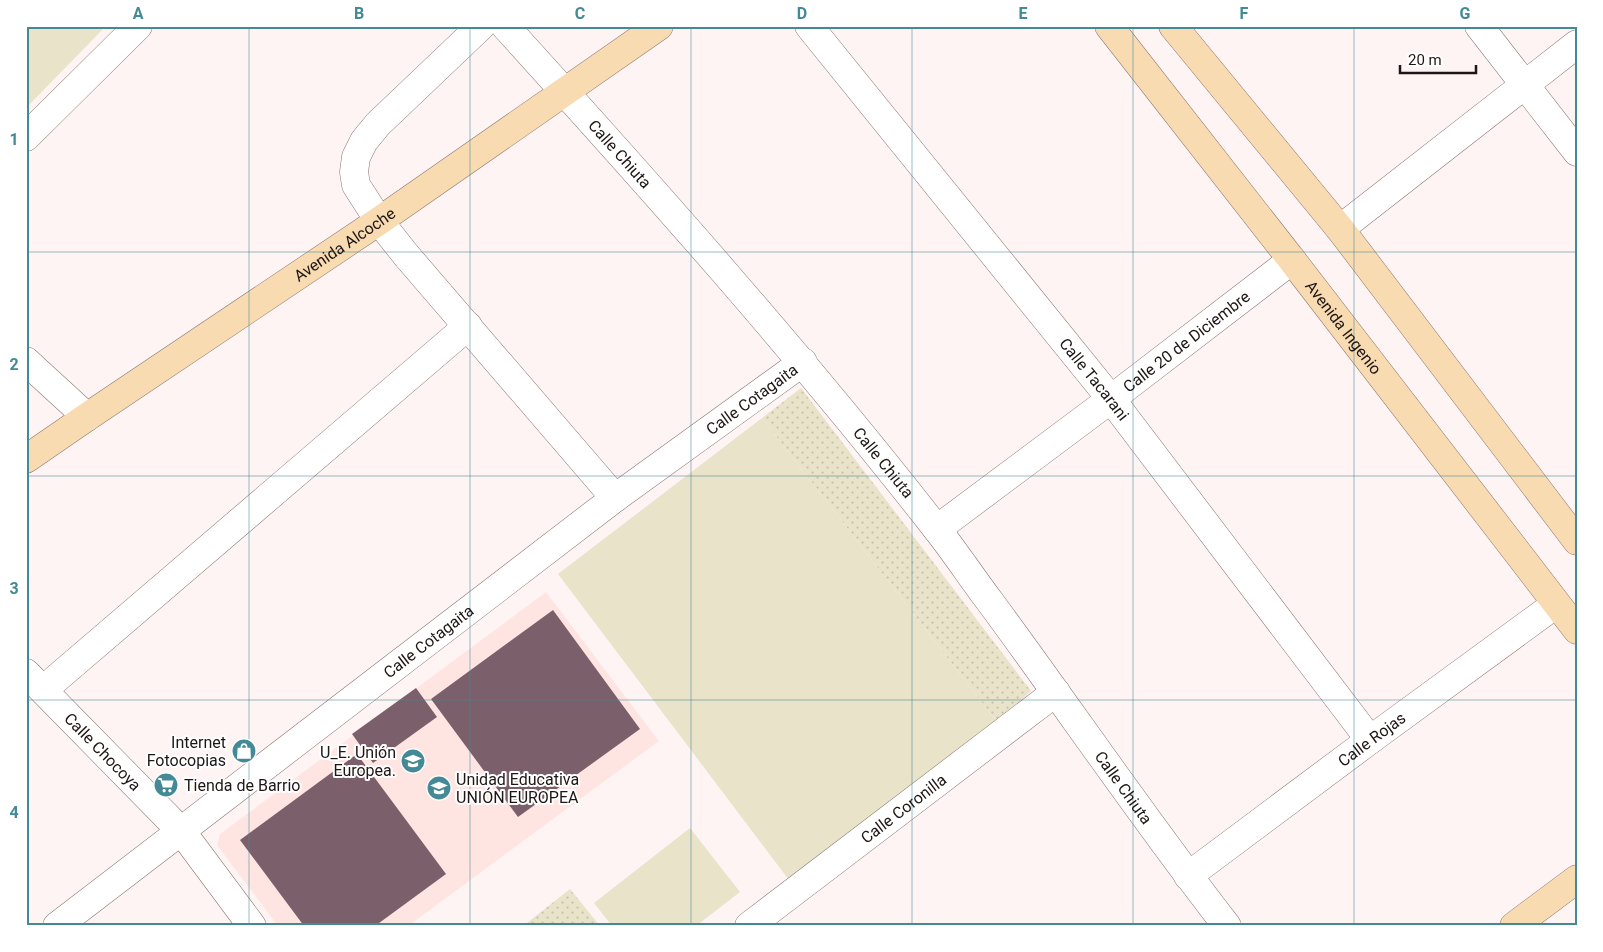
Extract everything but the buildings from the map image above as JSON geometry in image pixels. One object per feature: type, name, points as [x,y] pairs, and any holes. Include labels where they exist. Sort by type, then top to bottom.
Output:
[{"type":"street","points":[[26,137],[138,26]]},
{"type":"street","points":[[482,26],[378,124],[364,141],[356,156],[354,172],[356,185],[379,221],[406,255],[615,498]]},
{"type":"street","name":"Calle Chiuta","points":[[504,26],[565,92],[803,362],[937,529],[1188,876],[1227,926]]},
{"type":"street","name":"Avenida Alcoche","points":[[26,459],[379,221],[659,26]]},
{"type":"street","name":"Calle Tacarani","points":[[809,26],[1111,399],[1370,740]]},
{"type":"street","name":"Avenida Ingenio","points":[[1110,26],[1577,630]]},
{"type":"street","points":[[1173,26],[1340,229],[1577,541]]},
{"type":"street","points":[[1479,26],[1577,152]]},
{"type":"street","points":[[1340,229],[1577,44]]},
{"type":"street","name":"Calle 20 de Diciembre","points":[[937,529],[1292,260]]},
{"type":"street","points":[[35,682],[468,326]]},
{"type":"street","points":[[26,361],[87,417]]},
{"type":"street","name":"Calle Cotagaita","points":[[58,926],[615,498],[803,362]]},
{"type":"street","name":"Calle Rojas","points":[[1188,876],[1556,604]]},
{"type":"street","name":"Calle Chocoya","points":[[35,682],[182,832],[252,926]]},
{"type":"street","name":"Calle Coronilla","points":[[749,926],[1056,692]]},
{"type":"street","points":[[1514,926],[1577,879]]},
{"type":"shaded area","points":[[26,26],[106,26],[26,108]]},
{"type":"shaded area","points":[[801,388],[1031,691],[997,722],[762,418]]},
{"type":"shaded area","points":[[762,418],[997,722],[789,880],[558,574]]},
{"type":"shaded area","name":"Unidad Educativa UNIÓN EUROPEA","points":[[546,592],[659,741],[408,926],[278,926],[217,845],[220,834]]},
{"type":"shaded area","points":[[690,828],[740,892],[696,926],[612,926],[594,903]]},
{"type":"shaded area","points":[[570,889],[600,926],[523,926]]},
{"type":"place","name":"Internet Fotocopias","points":[[244,751]]},
{"type":"place","name":"U_E. Unión Europea.","points":[[413,761]]},
{"type":"place","name":"Tienda de Barrio","points":[[166,785]]},
{"type":"place","name":"Unidad Educativa UNIÓN EUROPEA","points":[[439,788]]}]
